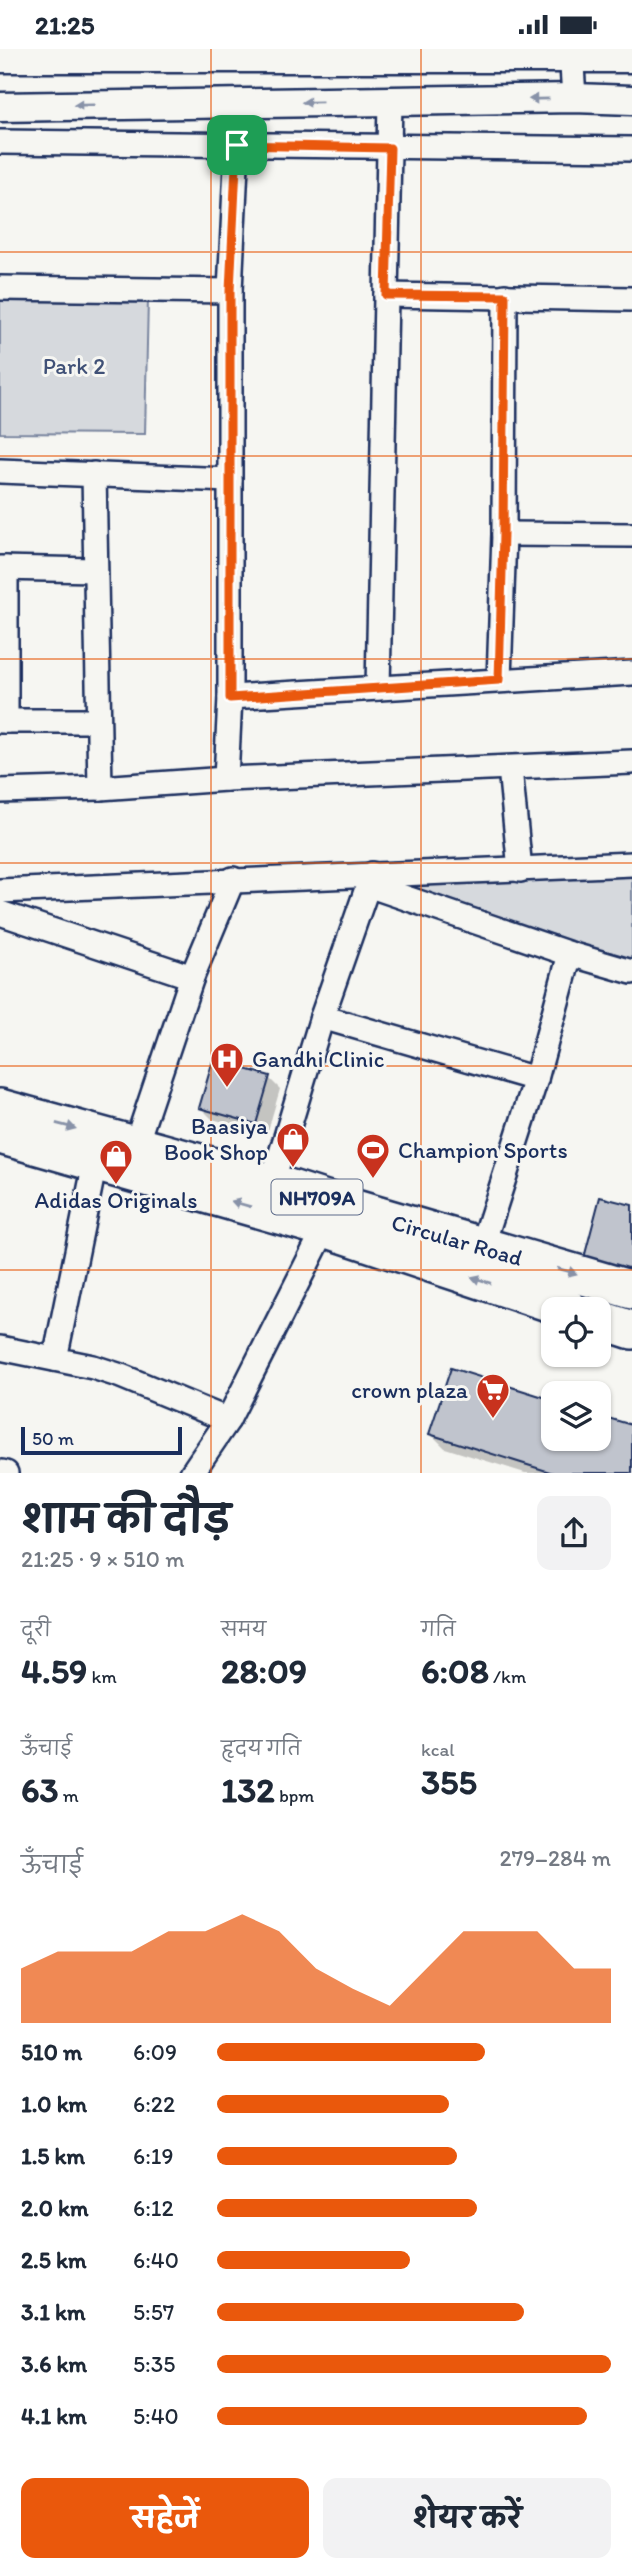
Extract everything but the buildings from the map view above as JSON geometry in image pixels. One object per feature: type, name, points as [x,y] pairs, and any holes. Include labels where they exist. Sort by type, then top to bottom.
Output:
[{"type":"main road","name":"Circular Road","points":[[0,1108],[272,1182],[331,1216],[482,1247],[632,1290]]},
{"type":"main road","name":"NH709A","points":[[0,1135],[94,1163],[331,1216],[541,1298]]},
{"type":"main road","points":[[611,1323],[632,1330]]},
{"type":"street","points":[[0,58],[571,53],[632,58]]},
{"type":"street","points":[[571,53],[573,98]]},
{"type":"street","points":[[0,107],[573,98],[632,100]]},
{"type":"street","points":[[378,688],[390,101]]},
{"type":"street","points":[[226,779],[230,698],[230,291],[239,103]]},
{"type":"street","points":[[0,142],[632,149]]},
{"type":"street","points":[[0,288],[230,291]]},
{"type":"street","points":[[386,295],[632,299]]},
{"type":"street","points":[[499,680],[505,296]]},
{"type":"street","points":[[0,471],[230,480]]},
{"type":"street","points":[[94,474],[100,787]]},
{"type":"street","points":[[503,534],[632,535]]},
{"type":"street","points":[[95,570],[3,568],[3,721],[97,721]]},
{"type":"street","points":[[230,698],[632,673]]},
{"type":"street","points":[[0,791],[632,762]]},
{"type":"street","points":[[510,768],[520,870]]},
{"type":"street","points":[[0,891],[233,880],[370,879],[632,864]]},
{"type":"street","points":[[370,879],[570,954],[632,972]]},
{"type":"street","points":[[272,1182],[322,1017],[370,879]]},
{"type":"street","points":[[136,1144],[192,977],[233,880]]},
{"type":"street","points":[[0,913],[192,977]]},
{"type":"street","points":[[482,1247],[536,1079],[570,954]]},
{"type":"street","points":[[322,1017],[536,1079]]},
{"type":"street","points":[[55,1359],[94,1163]]},
{"type":"street","points":[[192,1473],[228,1420],[331,1216]]},
{"type":"street","points":[[0,1349],[121,1375],[228,1420]]},
{"type":"green space","name":"Park 2","points":[[0,298],[148,298],[145,434],[0,433]]},
{"type":"green space","points":[[632,863],[632,974],[372,874]]},
{"type":"place","name":"Gandhi Clinic","points":[[227,1089]]},
{"type":"place","name":"Baasiya Book Shop","points":[[293,1169]]},
{"type":"place","name":"Champion Sports","points":[[373,1180]]},
{"type":"place","name":"Adidas Originals","points":[[116,1186]]},
{"type":"place","name":"crown plaza","points":[[493,1420]]},
{"type":"route","points":[[237,145],[390,148],[386,295],[505,296],[499,680],[230,698],[230,291],[237,145]]}]
